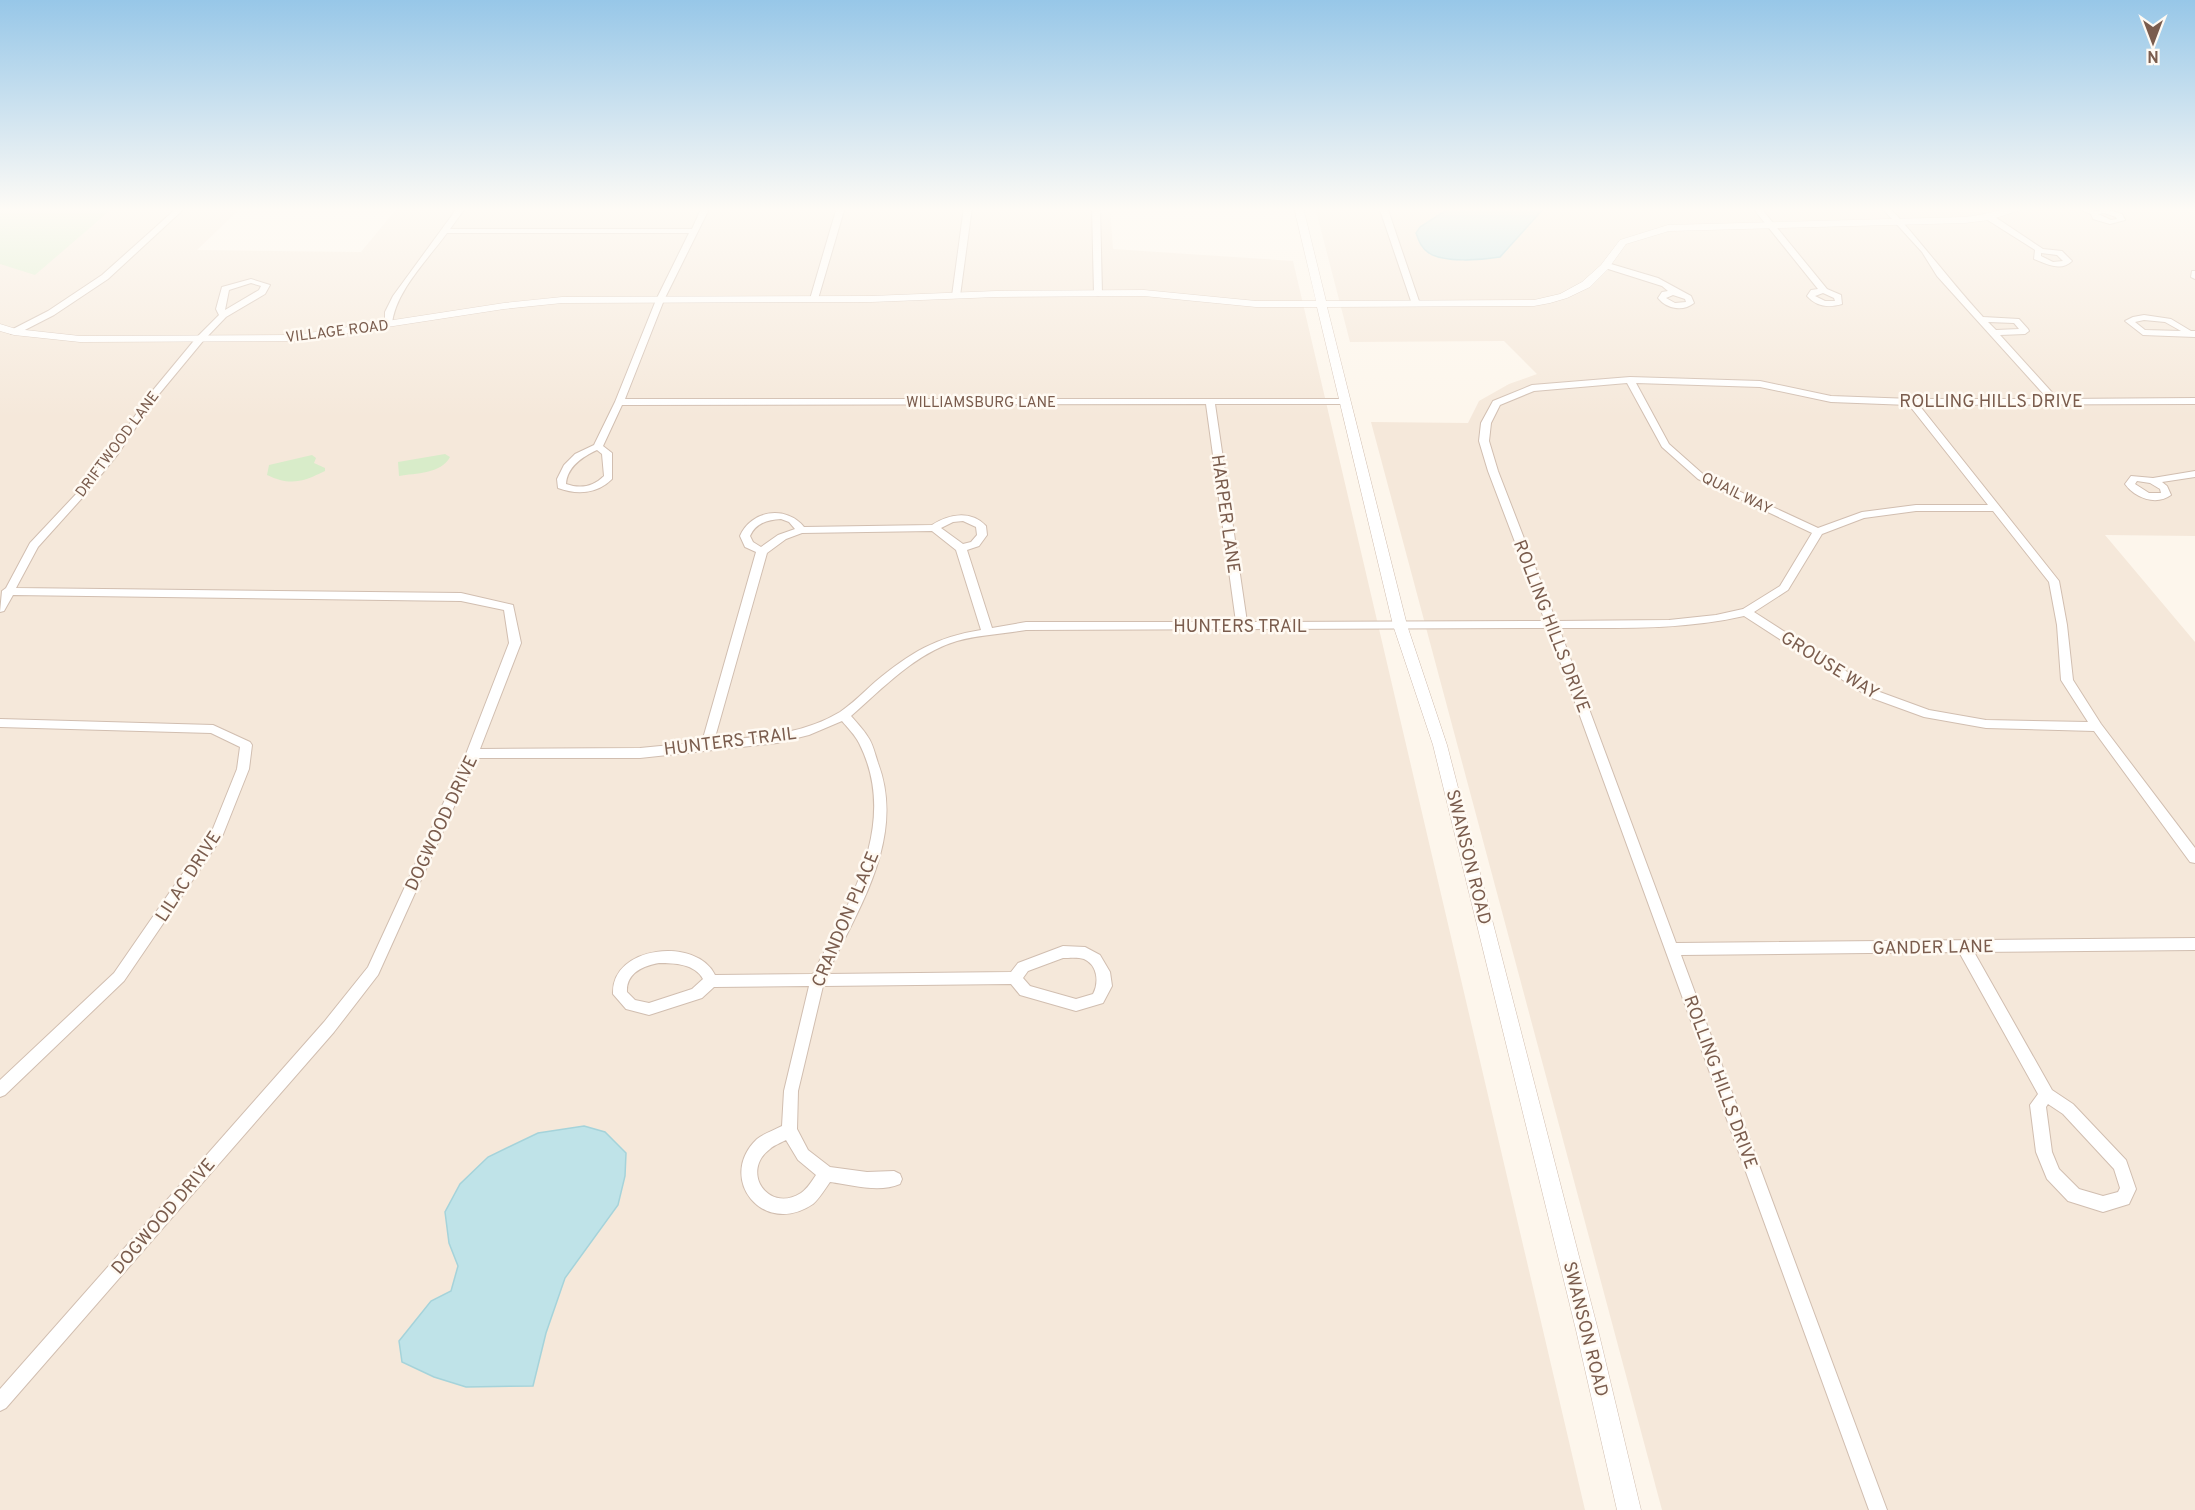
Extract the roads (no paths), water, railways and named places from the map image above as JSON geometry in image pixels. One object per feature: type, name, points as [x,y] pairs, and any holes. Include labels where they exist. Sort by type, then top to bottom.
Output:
[{"type":"street","points":[[14,332],[51,313],[106,277]]},
{"type":"street","points":[[388,325],[392,303],[410,277]]},
{"type":"street","points":[[598,447],[671,277]]},
{"type":"street","points":[[814,299],[820,277]]},
{"type":"street","points":[[956,296],[959,277]]},
{"type":"street","points":[[1098,277],[1098,294]]},
{"type":"street","name":"SWANSON ROAD","points":[[1316,277],[1400,625],[1440,745],[1584,1318],[1629,1510]]},
{"type":"street","points":[[1407,277],[1416,304]]},
{"type":"street","name":"VILLAGE ROAD","points":[[0,327],[14,332],[80,339],[296,338],[532,302],[1144,293],[1256,304],[1533,303],[1558,299],[1582,290],[1596,277]]},
{"type":"street","points":[[1646,277],[1665,284],[1674,292]]},
{"type":"street","points":[[1813,277],[1824,291]]},
{"type":"street","points":[[1945,277],[1992,333],[2056,402]]},
{"type":"street","name":"DRIFTWOOD LANE","points":[[0,608],[7,591],[34,545],[115,452],[152,396],[223,315],[262,292],[266,285],[251,282],[225,289],[220,309],[223,315]]},
{"type":"street","points":[[2136,318],[2167,319],[2180,324],[2192,333],[2143,332],[2129,321],[2136,318]]},
{"type":"street","points":[[1980,319],[2016,321],[2025,331],[1992,333]]},
{"type":"street","name":"ROLLING HILLS DRIVE","points":[[1878,1510],[1494,471],[1484,441],[1486,423],[1497,403],[1532,388],[1630,380],[1760,384],[1831,399],[1912,402],[2195,401]]},
{"type":"street","name":"QUAIL WAY","points":[[1630,380],[1665,445],[1701,477],[1818,532]]},
{"type":"street","name":"WILLIAMSBURG LANE","points":[[619,402],[1344,400]]},
{"type":"street","name":"HARPER LANE","points":[[1209,402],[1242,627]]},
{"type":"street","points":[[1912,402],[2054,581],[2062,625],[2067,680],[2097,727],[2195,858]]},
{"type":"street","points":[[2182,402],[2195,413]]},
{"type":"street","points":[[598,447],[607,453],[609,477],[601,485],[590,489],[570,490],[561,486],[560,479],[565,470],[587,449],[598,447]]},
{"type":"street","points":[[2153,481],[2195,474]]},
{"type":"street","points":[[1818,532],[1862,515],[1905,509],[1995,508]]},
{"type":"street","points":[[762,551],[752,548],[746,542],[744,535],[748,527],[757,521],[768,517],[790,518],[798,523],[801,530]]},
{"type":"street","points":[[934,528],[944,520],[958,517],[972,519],[981,526],[982,535],[975,544],[961,548]]},
{"type":"street","points":[[707,745],[762,551],[782,537],[801,530],[934,528],[961,548],[987,631]]},
{"type":"street","name":"HUNTERS TRAIL","points":[[472,754],[640,753],[777,739],[805,732],[844,715],[892,674],[926,650],[956,638],[1026,626],[1669,624],[1716,619],[1746,612],[1784,588],[1818,532]]},
{"type":"street","name":"DOGWOOD DRIVE","points":[[0,1402],[329,1027],[373,971],[472,754],[515,643],[509,608],[461,597],[7,591]]},
{"type":"street","name":"GROUSE WAY","points":[[1746,612],[1873,694],[1928,714],[1986,724],[2097,727]]},
{"type":"street","name":"CRANDON PLACE","points":[[789,1130],[790,1091],[817,980],[862,890],[876,851],[882,814],[876,773],[864,740],[844,715]]},
{"type":"street","name":"LILAC DRIVE","points":[[0,723],[213,729],[246,746],[243,769],[218,833],[119,976],[0,1090]]},
{"type":"street","name":"GANDER LANE","points":[[1672,949],[2195,944]]},
{"type":"street","points":[[1963,946],[2047,1095],[2068,1109],[2121,1166],[2128,1189],[2123,1198],[2103,1204],[2073,1195],[2053,1174],[2044,1152],[2038,1105],[2047,1095]]},
{"type":"street","points":[[1063,952],[1085,953],[1095,959],[1103,972],[1105,986],[1098,999],[1076,1005],[1025,991],[1015,978],[1023,967],[1063,952]]},
{"type":"street","points":[[711,981],[705,969],[687,960],[667,956],[645,959],[620,980],[620,994],[631,1005],[649,1009],[697,994],[711,981],[1015,978]]},
{"type":"street","points":[[827,1174],[818,1190],[803,1202],[786,1208],[768,1205],[755,1196],[748,1181],[749,1164],[758,1148],[772,1136],[789,1130],[803,1155],[827,1174],[867,1180],[894,1179]]},
{"type":"water","points":[[584,1126],[605,1132],[626,1153],[625,1176],[618,1205],[565,1278],[546,1333],[533,1386],[466,1387],[434,1377],[402,1362],[399,1341],[431,1301],[451,1291],[458,1266],[449,1243],[445,1212],[460,1184],[488,1157],[538,1133]]}]
